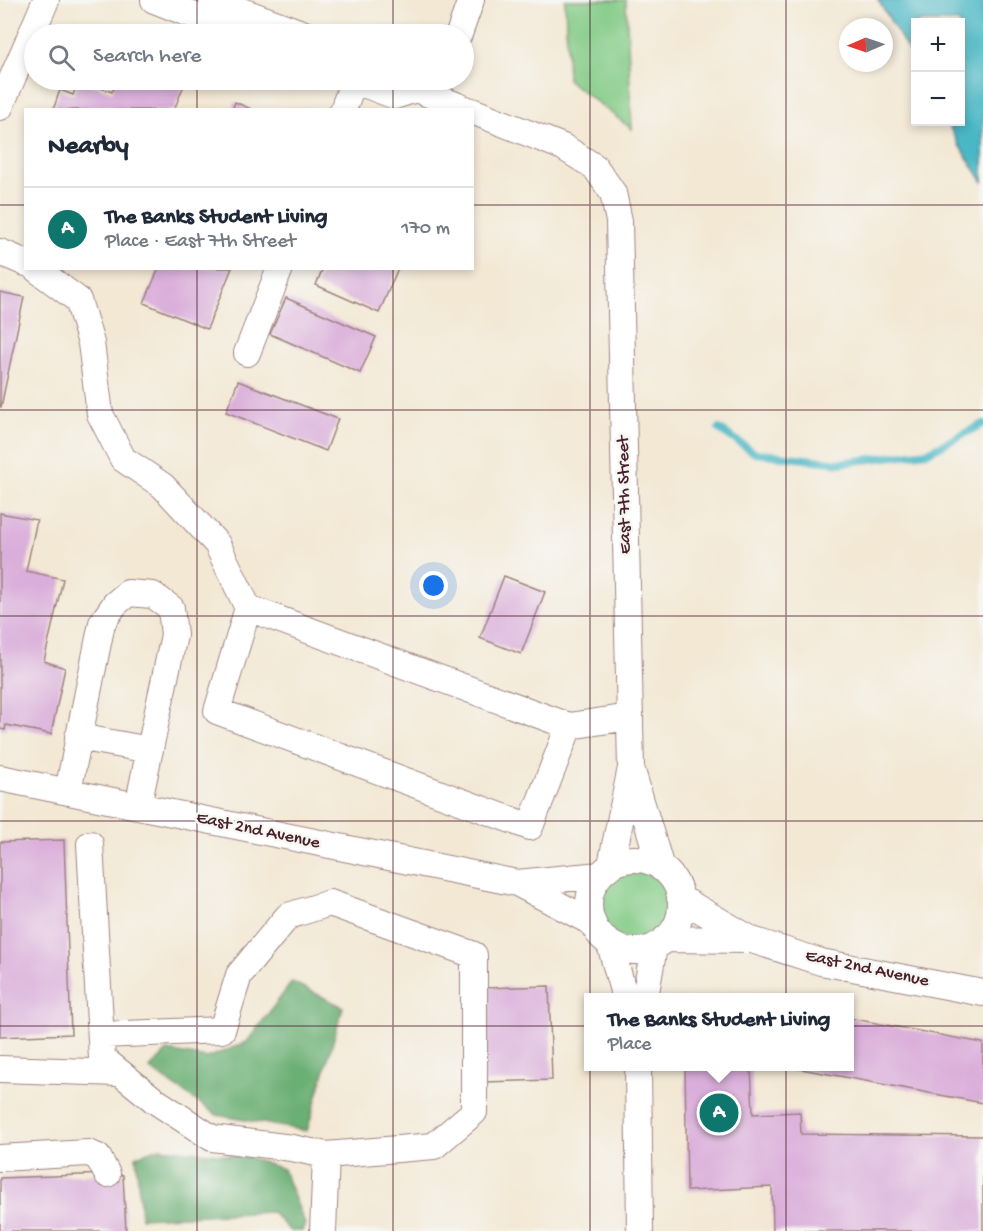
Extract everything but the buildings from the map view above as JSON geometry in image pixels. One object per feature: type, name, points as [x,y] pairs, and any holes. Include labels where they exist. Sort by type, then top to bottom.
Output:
[{"type":"street","points":[[36,24],[46,0]]},
{"type":"street","points":[[154,0],[215,24]]},
{"type":"street","points":[[212,0],[277,24]]},
{"type":"street","points":[[463,24],[471,0]]},
{"type":"street","points":[[0,107],[24,51]]},
{"type":"street","points":[[344,108],[350,90]]},
{"type":"street","points":[[379,90],[395,96],[414,90]]},
{"type":"street","points":[[434,90],[465,108]]},
{"type":"street","name":"East 7th Street","points":[[474,112],[563,147],[596,167],[613,193],[619,221],[631,768],[605,870]]},
{"type":"street","points":[[0,252],[24,262]]},
{"type":"street","points":[[38,270],[78,300],[91,343],[100,414],[123,459],[163,486],[217,544],[248,608],[217,711],[530,827],[569,726]]},
{"type":"street","points":[[247,353],[279,270]]},
{"type":"street","points":[[68,791],[102,623],[115,604],[128,593],[153,595],[171,608],[174,635],[138,806]]},
{"type":"street","points":[[248,608],[569,726],[630,717]]},
{"type":"street","points":[[78,737],[150,750]]},
{"type":"street","name":"East 7th Street","points":[[631,768],[661,868]]},
{"type":"street","name":"East 2nd Avenue","points":[[0,778],[517,884],[592,923]]},
{"type":"street","points":[[90,844],[102,1058],[154,1100],[212,1138],[292,1148],[326,1155],[434,1146],[474,1112],[474,955],[330,903],[288,916],[238,975],[222,1030],[101,1035]]},
{"type":"street","points":[[640,859],[655,863],[661,868],[676,884],[680,898],[681,912],[676,926],[660,943],[644,951],[630,951],[610,944],[592,923],[588,903],[592,888],[605,870],[625,860],[640,859]]},
{"type":"street","name":"East 2nd Avenue","points":[[517,884],[605,870]]},
{"type":"street","name":"East 2nd Avenue","points":[[680,898],[752,940],[821,962],[983,993]]},
{"type":"street","name":"East 2nd Avenue","points":[[660,943],[752,940]]},
{"type":"street","points":[[646,993],[660,943]]},
{"type":"street","points":[[610,944],[624,993]]},
{"type":"street","points":[[0,1069],[120,1072]]},
{"type":"street","points":[[638,1071],[640,1231]]},
{"type":"street","points":[[0,1158],[88,1153],[98,1157],[106,1174]]},
{"type":"street","points":[[323,1231],[326,1155]]},
{"type":"green space","points":[[565,0],[626,0],[632,129],[568,80]]},
{"type":"green space","points":[[642,872],[654,878],[663,887],[669,899],[667,919],[659,930],[642,940],[628,940],[611,930],[603,919],[601,899],[611,882],[622,874]]},
{"type":"green space","points":[[292,982],[343,1007],[307,1131],[217,1115],[150,1069],[167,1051],[207,1058],[247,1042]]},
{"type":"green space","points":[[160,1148],[248,1157],[283,1169],[305,1224],[302,1231],[290,1231],[272,1212],[141,1218],[136,1156]]},
{"type":"water","points":[[878,0],[983,0],[983,182],[949,126],[965,126],[965,18],[911,18],[911,55],[893,25],[893,18],[889,18]]},
{"type":"waterway","points":[[719,429],[755,453],[839,463],[928,452],[983,424]]},
{"type":"place","name":"The Banks Student Living","points":[[719,1113]]}]
